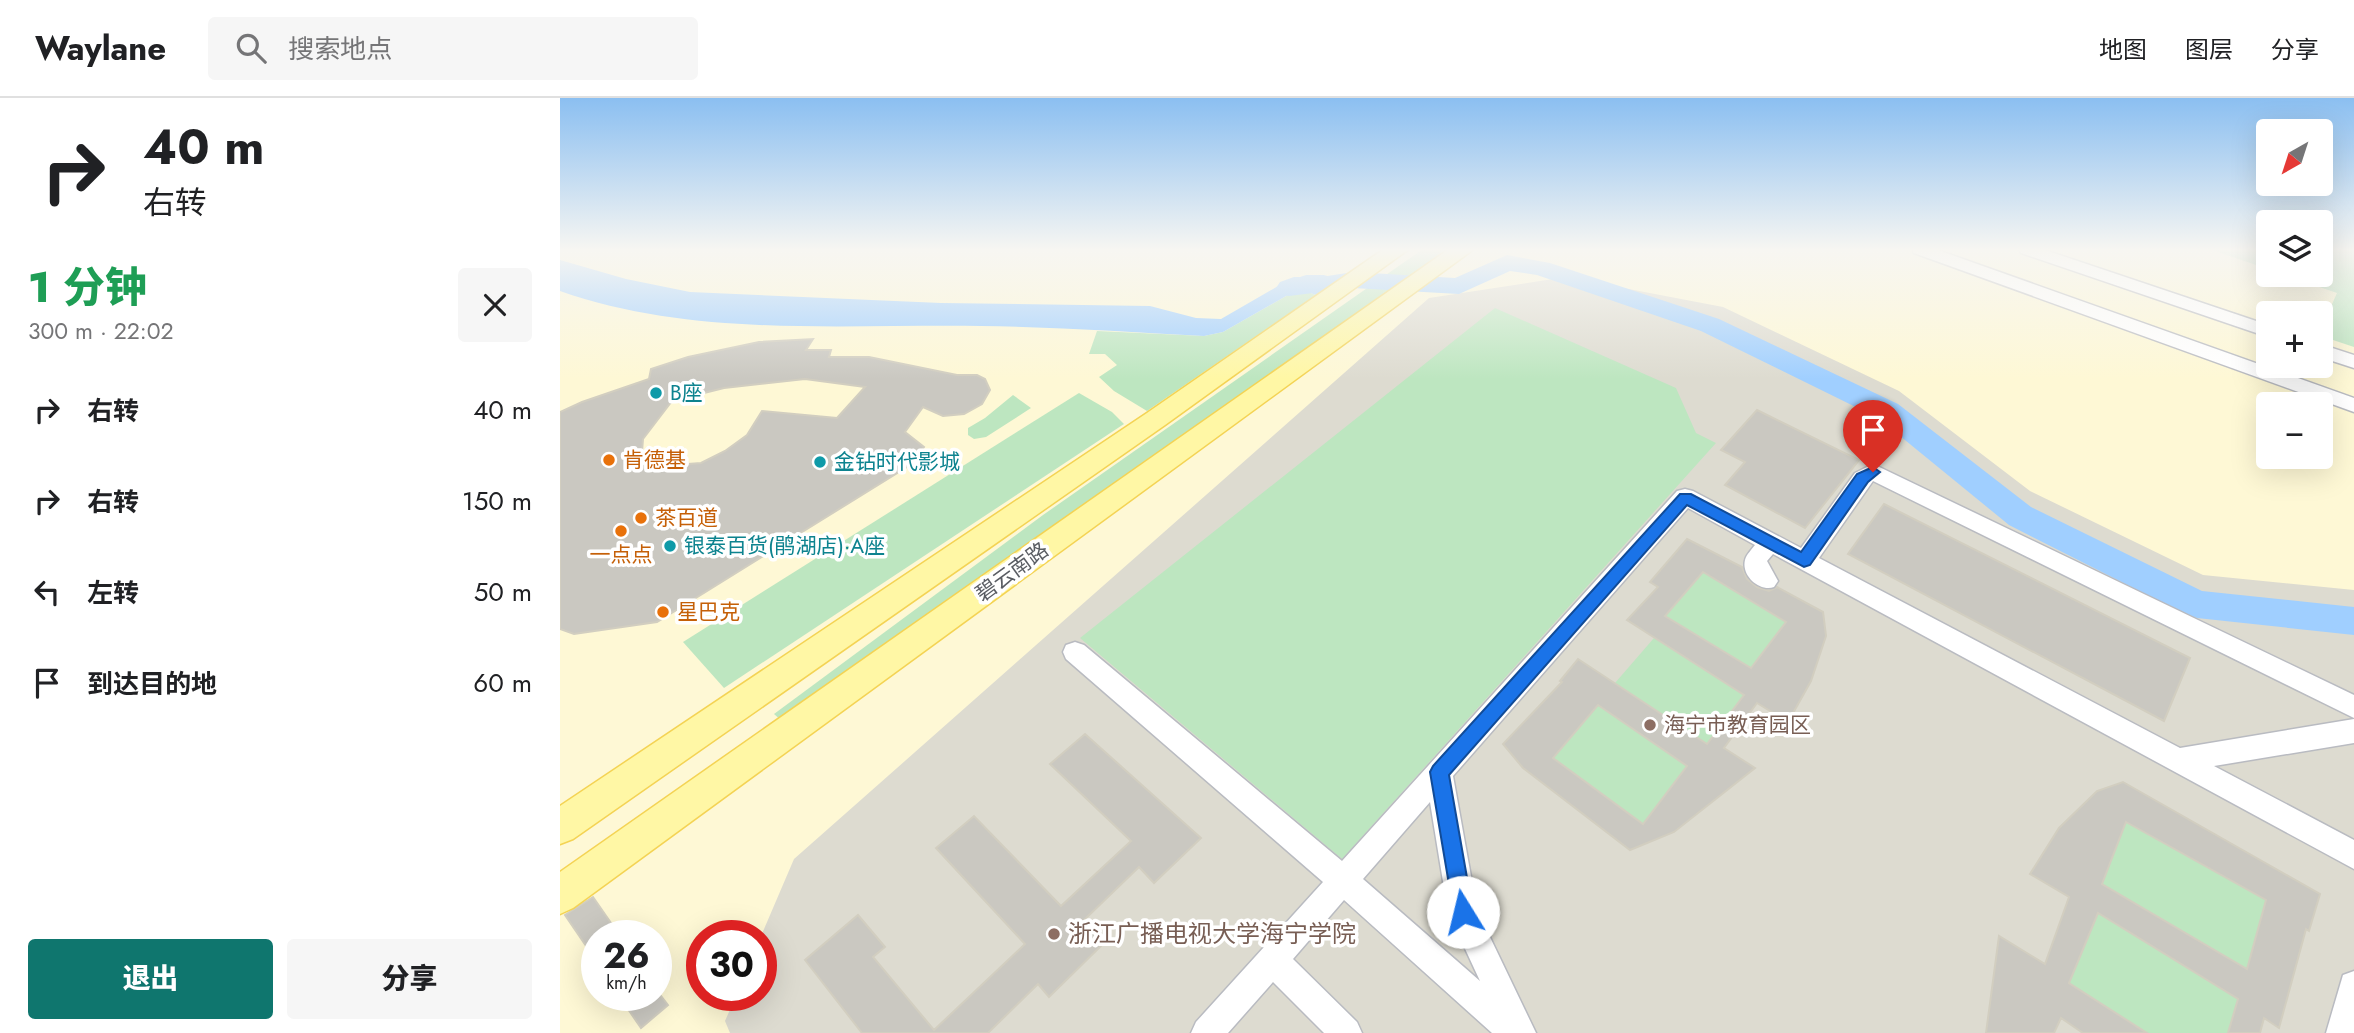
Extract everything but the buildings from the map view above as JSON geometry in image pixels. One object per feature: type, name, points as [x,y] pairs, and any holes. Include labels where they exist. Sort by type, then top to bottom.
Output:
[{"type":"main road","name":"碧云南路","points":[[560,827],[1156,419],[1336,293]]},
{"type":"main road","name":"碧云南路","points":[[560,895],[1403,293]]},
{"type":"street","points":[[2043,293],[2354,405]]},
{"type":"street","points":[[2157,293],[2256,327]]},
{"type":"street","points":[[2333,355],[2354,362]]},
{"type":"street","points":[[1804,561],[1862,478],[1873,472],[2354,708]]},
{"type":"street","points":[[1207,1033],[1685,498],[2354,855]]},
{"type":"street","points":[[1766,580],[1757,569],[1756,560],[1769,542]]},
{"type":"street","points":[[1075,652],[1518,1033]]},
{"type":"street","points":[[2178,760],[2354,731]]},
{"type":"street","points":[[1439,772],[1463,912],[1518,1033]]},
{"type":"street","points":[[1272,960],[1346,1033]]},
{"type":"street","points":[[2342,1033],[2354,986]]},
{"type":"shaded area","name":"海宁市教育园区","points":[[560,293],[2354,293],[2354,1033],[560,1033]]},
{"type":"shaded area","name":"海宁市教育园区","points":[[1464,293],[1648,293],[1723,307],[1899,391],[2030,491],[2203,575],[2354,590],[2354,1033],[730,1033],[725,1021],[729,1011],[777,1011],[777,920],[768,920],[794,859],[1429,298]]},
{"type":"green space","points":[[1309,293],[1316,295],[1147,411],[1114,391],[1099,377],[1117,365],[1105,354],[1089,354],[1097,331],[1204,336],[1223,332],[1288,295]]},
{"type":"green space","points":[[1361,293],[1387,293],[783,722],[774,714],[1043,515]]},
{"type":"green space","points":[[2336,293],[2354,293],[2354,347],[2333,340],[2333,302]]},
{"type":"green space","points":[[1495,308],[1676,388],[1696,433],[1716,443],[1342,859],[1080,638]]},
{"type":"green space","points":[[1079,393],[1112,412],[1124,424],[724,688],[683,642]]},
{"type":"green space","points":[[1013,395],[1031,408],[986,437],[974,439],[968,435],[968,428]]},
{"type":"green space","points":[[1703,572],[1786,622],[1751,668],[1665,616]]},
{"type":"green space","points":[[1654,638],[1744,695],[1707,744],[1615,683]]},
{"type":"green space","points":[[1598,705],[1687,766],[1643,824],[1553,758]]},
{"type":"green space","points":[[2126,822],[2266,900],[2247,969],[2102,884]]},
{"type":"green space","points":[[2098,913],[2238,999],[2228,1033],[2147,1033],[2069,983]]},
{"type":"water","points":[[566,293],[704,293],[941,303],[1150,306],[1196,318],[1221,319],[1267,293],[1298,293],[1288,295],[1223,332],[1204,336],[1009,327],[769,325],[663,316],[611,306]]},
{"type":"waterway","points":[[1614,293],[1710,325],[1888,411],[2020,516],[2197,604],[2354,621]]},
{"type":"place","name":"B座","points":[[656,393]]},
{"type":"place","name":"肯德基","points":[[609,460]]},
{"type":"place","name":"金钻时代影城","points":[[820,462]]},
{"type":"place","name":"茶百道","points":[[641,518]]},
{"type":"place","name":"一点点","points":[[621,531]]},
{"type":"place","name":"银泰百货(鹃湖店)·A座","points":[[670,546]]},
{"type":"place","name":"星巴克","points":[[663,612]]},
{"type":"place","name":"海宁市教育园区","points":[[1650,725]]},
{"type":"place","name":"浙江广播电视大学海宁学院","points":[[1054,934]]},
{"type":"route","points":[[1463,912],[1439,772],[1685,498],[1804,561],[1862,478],[1873,472]]}]
